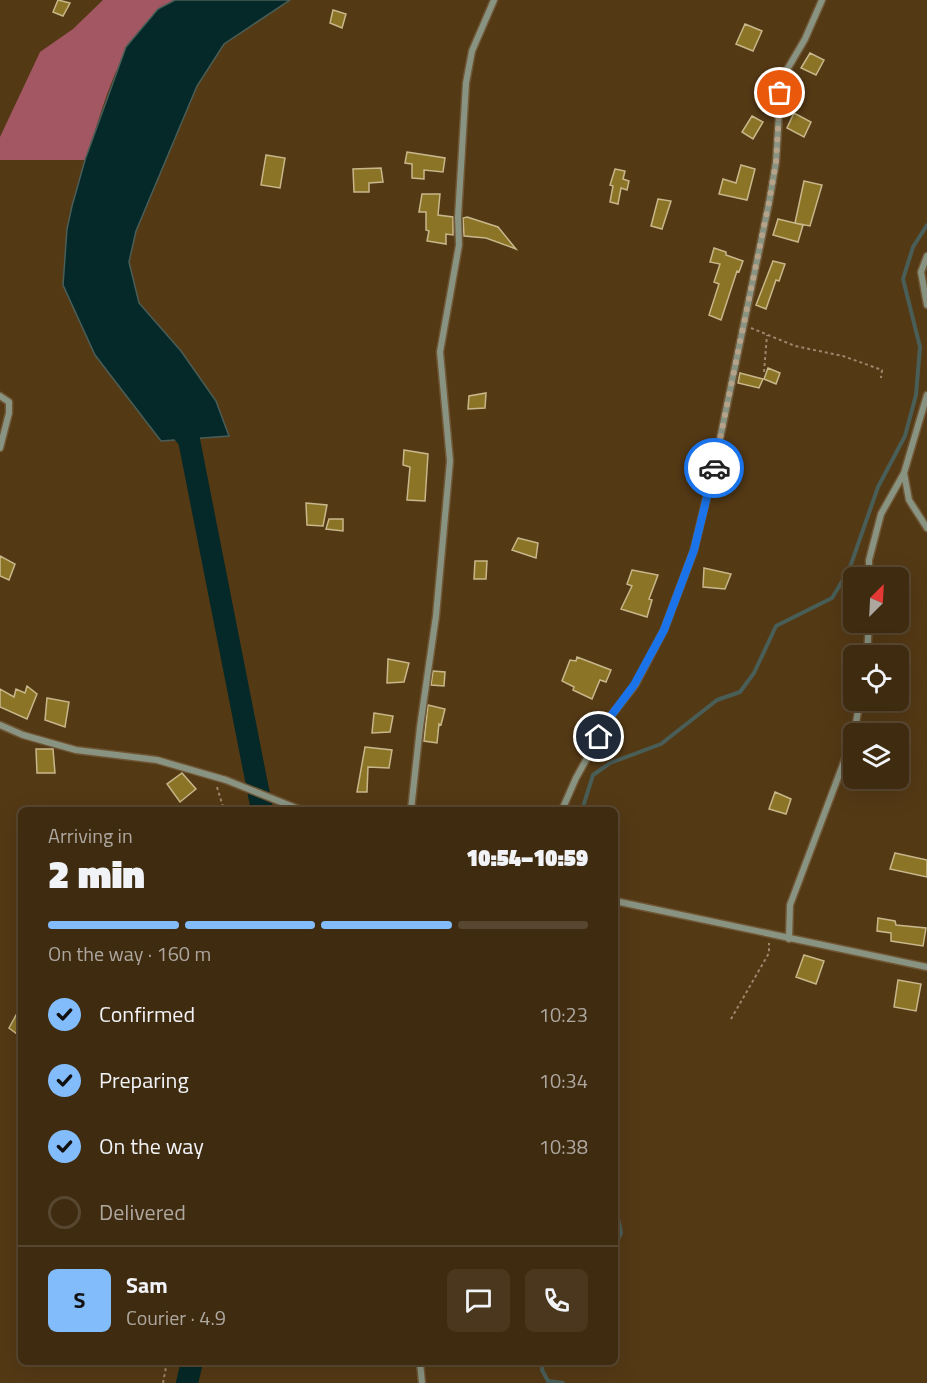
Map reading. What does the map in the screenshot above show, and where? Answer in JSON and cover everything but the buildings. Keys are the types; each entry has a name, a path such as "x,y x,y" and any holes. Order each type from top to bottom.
{"street":[{"path":"411,807 435,615 450,461 440,352 459,245 458,217 467,74 472,51 494,0"},
{"path":"563,807 593,747 610,717 634,685 668,620 694,550 716,458 776,162 781,80 805,39 822,0"},
{"path":"927,256 921,272 927,304"},
{"path":"869,567 881,514 904,473 927,395"},
{"path":"0,396 9,402 9,412 0,448"},
{"path":"904,473 909,500 927,528"},
{"path":"0,725 23,735 76,750 157,760 226,780 293,807"},
{"path":"789,939 790,905 843,763"},
{"path":"618,902 927,967"},
{"path":"420,1365 422,1383"}],"path":[{"path":"742,325 795,346 843,356 882,370 881,378"},
{"path":"764,372 767,334"},
{"path":"213,776 223,807"},
{"path":"732,1019 770,953 769,934"},
{"path":"163,1383 166,1365"}],"shaded area":[{"path":"103,0 175,0 156,13 127,49 116,71 85,160 0,160 0,137 40,52 73,29"}],"water":[{"path":"175,0 290,0 224,44 197,86 136,231 129,262 139,303 181,351 216,401 229,436 161,441 95,355 63,285 67,229 72,206 85,160 126,47 158,9"}],"waterway":[{"path":"583,807 593,775 610,763 661,744 717,700 740,692 754,673 776,626 832,598 849,570 878,487 905,436 916,395 920,347 903,279 913,247 927,225"},
{"path":"170,416 189,440 261,807"},
{"path":"618,1218 621,1233 618,1240"},
{"path":"187,1383 191,1365"},
{"path":"543,1365 542,1370 548,1381 563,1383"}],"way so far":[{"path":"714,468 769,202 776,162 780,93"}],"route":[{"path":"599,737 610,717 634,685 664,630 694,550 714,468"}]}
